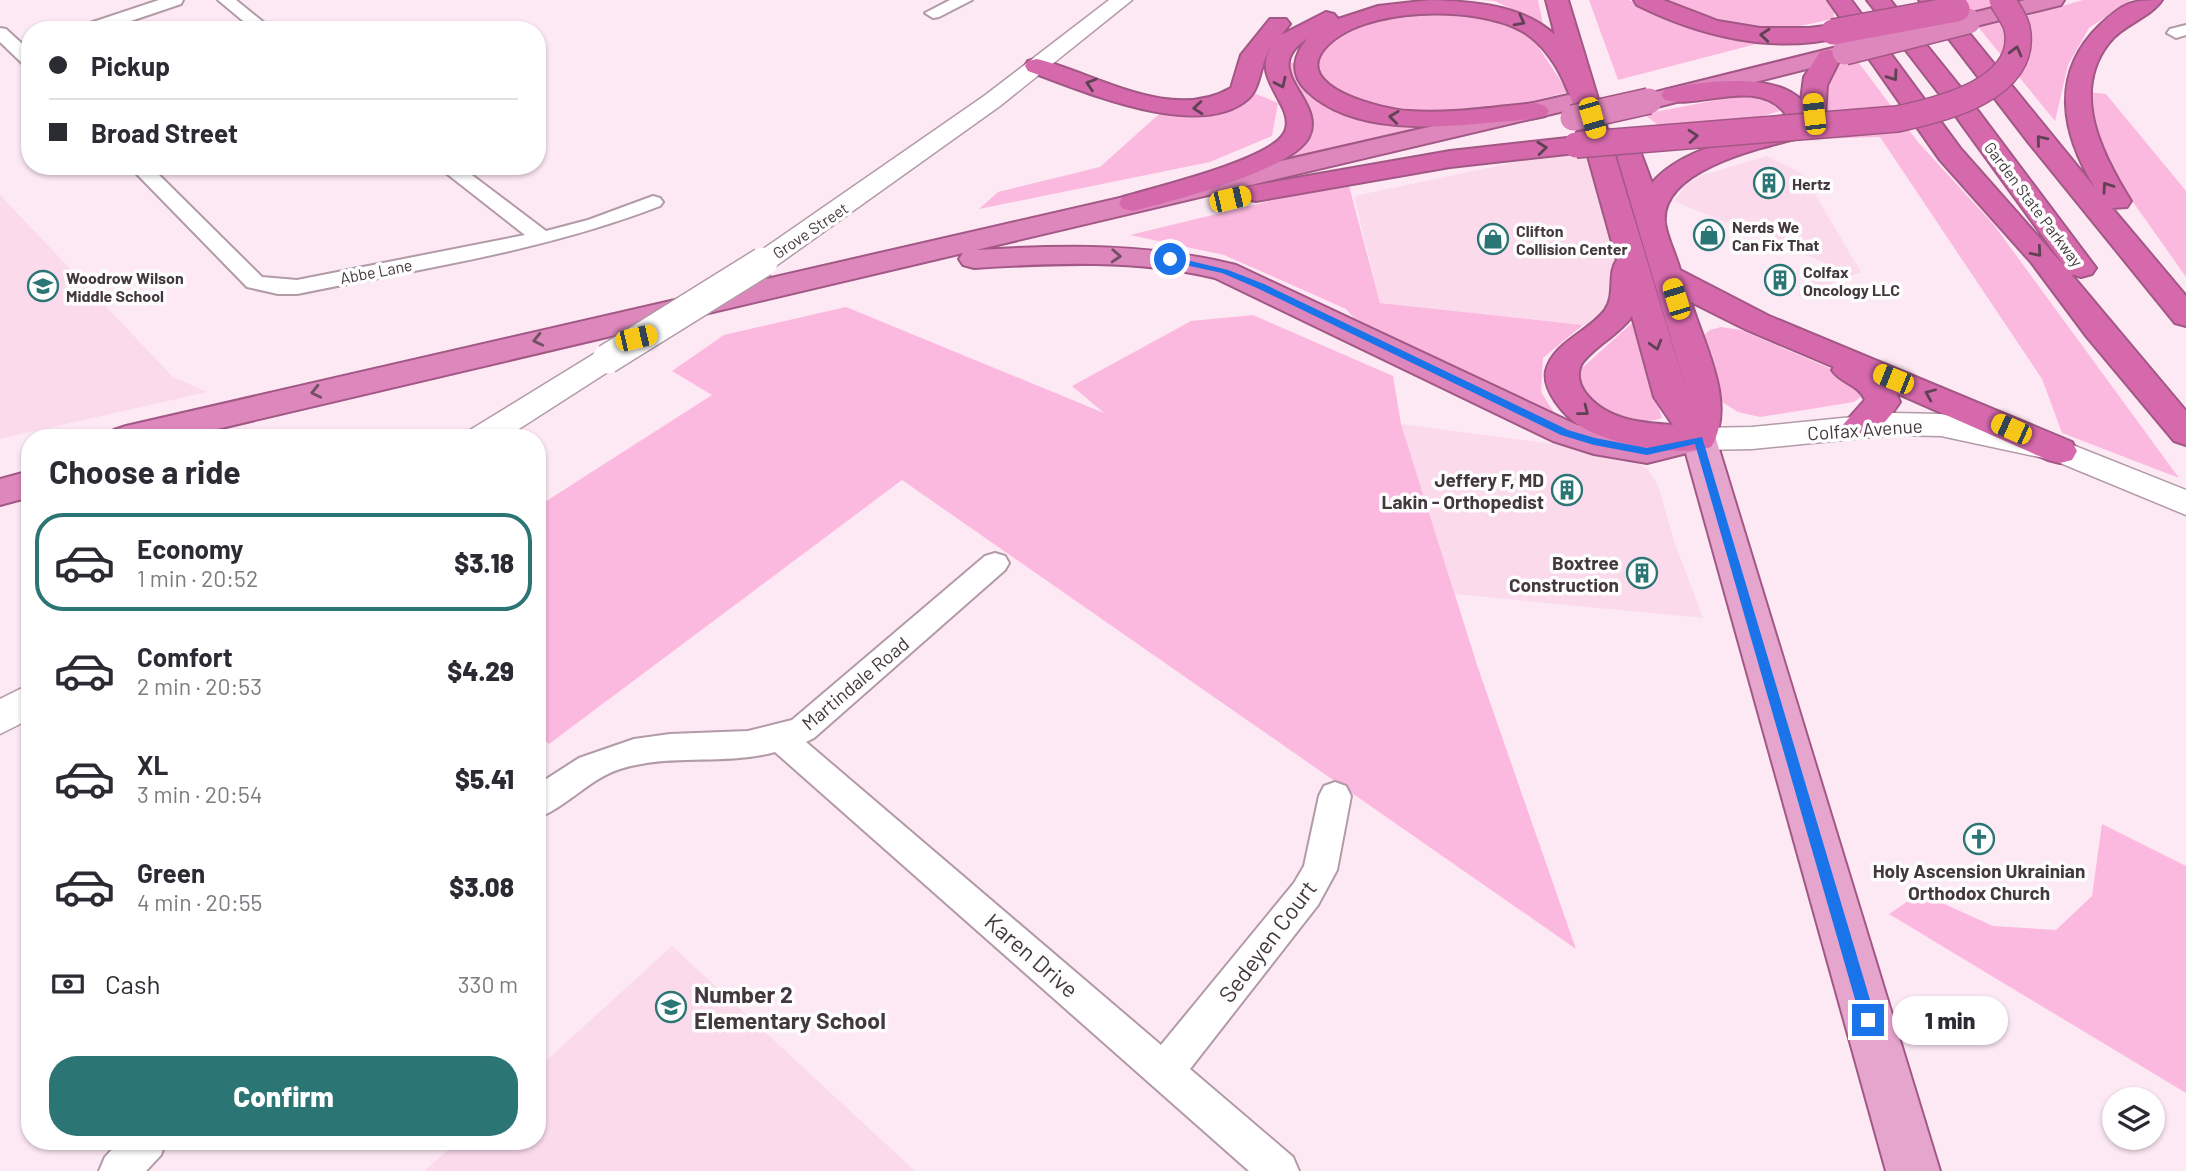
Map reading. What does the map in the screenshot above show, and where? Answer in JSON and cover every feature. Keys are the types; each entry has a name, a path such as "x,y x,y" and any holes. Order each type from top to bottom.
{"highway":[{"path":"1037,66 1156,105 1189,109 1212,106 1231,99 1244,89 1248,68 1259,46 1278,24 1311,0"},
{"path":"1133,203 1229,172 1271,155 1289,144 1298,131 1299,116 1279,80 1276,66 1278,57 1287,42 1335,0"},
{"path":"1287,42 1335,14 1373,0"},
{"path":"1557,0 1582,108 1648,152 1666,158 1709,158"},
{"path":"1579,0 1592,40"},
{"path":"1645,0 1688,20 1742,33 1796,37 1836,45"},
{"path":"1839,0 1950,154 2041,256 2098,330 2186,433"},
{"name":"Garden State Parkway","path":"1878,0 1959,103 2186,411"},
{"path":"1919,0 1969,50"},
{"path":"1930,0 2038,137 2186,316"},
{"path":"1963,15 1993,0"},
{"path":"1699,439 1704,398 1668,275 1637,227 1582,108 1558,51 1536,30 1508,15 1470,5 1420,3 1369,13 1344,22 1313,47 1307,59 1311,79 1326,94 1349,107 1379,115 1424,119 1582,108 1897,119 1941,109 1976,95 1990,87 2010,68 2019,47 2018,32 2012,15 2002,0"},
{"path":"252,429 1256,193 1450,159 1582,108 1655,94 1836,45 1963,15 2053,0"},
{"path":"2148,268 2146,243 2101,177 2086,147 2078,118 2077,97 2082,68 2100,38 2125,15 2151,0"},
{"path":"1699,439 1646,435 1613,427 1585,412 1575,403 1564,385 1562,376 1567,360 1616,320 1623,308 1637,227 1663,187 1674,177 1709,158 1810,127 1814,114 1811,91 1816,74 1836,45"},
{"path":"1655,94 1746,89 1772,93 1792,104 1798,113 1788,134"},
{"path":"164,429 1535,111"},
{"path":"1624,134 1637,227 1671,397 1699,439"},
{"path":"974,259 1037,255 1110,255 1170,259 1225,271 1564,433 1594,442 1647,451 1699,439"},
{"path":"1668,275 1702,298 1741,316 2060,451"},
{"path":"1690,347 1702,327 1733,324 1854,373 1877,387 1883,402 1858,427"}],"main road":[{"path":"1699,439 1913,1171"}],"street":[{"path":"113,21 175,0"},
{"path":"226,0 253,21"},
{"path":"933,13 964,0"},
{"name":"Grove Street","path":"495,429 764,262 871,188 1122,0"},
{"path":"0,33 21,50"},
{"name":"Abbe Lane","path":"148,175 255,282 278,287 297,287 542,238 595,224 653,202"},
{"path":"459,175 542,238"},
{"name":"Colfax Avenue","path":"1699,439 1752,438 1892,424 1941,425 2060,451 2186,503"},
{"name":"Martindale Road","path":"546,797 596,763 623,754 652,748 782,740 803,729 995,563"},
{"path":"0,718 21,705"},
{"name":"Karen Drive","path":"782,740 1279,1171"},
{"name":"Sedeyen Court","path":"1165,1070 1306,894 1320,870 1335,796"},
{"path":"119,1171 139,1150"}],"shaded area":[{"path":"1483,0 1538,0 1543,24 1495,1"},
{"path":"1589,0 1629,0 1677,23 1717,35 1760,43 1618,80"},
{"path":"1668,0 1830,0 1835,8 1833,19 1779,28 1722,20"},
{"path":"1956,0 1998,0 2027,16 2083,0 2131,0 2089,28 2068,65 2055,121"},
{"path":"1427,7 1510,21 1543,46 1539,48 1568,92 1477,111 1407,114 1372,107 1338,92 1323,79 1318,60 1327,47 1351,28 1380,17"},
{"path":"1287,62 1295,63 1296,71 1384,123 1420,127 1270,164 1288,154 1293,87"},
{"path":"1829,63 1859,63 1918,142 1994,225 2179,478 2062,433 2042,379 1880,137 1815,139"},
{"path":"1251,92 1278,103 1272,136 1210,162 979,209 998,192 1100,167 1159,114 1191,116 1233,110"},
{"path":"2088,92 2106,94 2186,191 2186,277 2092,144"},
{"path":"1738,96 1766,99 1780,111 1759,117 1663,129 1644,114"},
{"path":"1587,152 1622,277 1621,291 1593,326 1380,303 1354,196 1550,155"},
{"path":"1767,156 1803,174 1861,272 1797,297 1823,262 1674,201 1685,186 1700,176"},
{"path":"1348,182 1380,303 1583,325 1543,358 1541,392 1558,419 1354,318 1346,309 1224,255 1130,235"},
{"name":"Woodrow Wilson Middle School","path":"0,195 173,377 207,392 44,429 21,429 21,434 0,439"},
{"path":"846,307 1104,413 1072,386 1191,321 1253,315 1393,376 1401,424 1478,668 1576,949 902,480 549,744 546,742 546,501 712,395 672,371 724,335"},
{"path":"1633,322 1662,418 1653,421 1623,417 1587,400 1579,381 1581,369"},
{"path":"1721,327 1741,330 1848,376 1859,386 1861,397 1854,402 1760,417 1738,412 1722,402 1702,337 1710,330"},
{"path":"1401,424 1584,448 1622,455 1636,462 1648,470 1658,485 1674,541 1703,618 1455,594"},
{"path":"2102,824 2186,866 2186,1093 1889,914 1920,893 1993,926 2056,930 2092,896"},
{"name":"Number 2 Elementary School","path":"672,946 915,1171 424,1171 448,1150 546,1150 546,1061"}],"place":[{"name":"Hertz","path":"1769,183"},
{"name":"Nerds We Can Fix That","path":"1709,235"},
{"name":"Clifton Collision Center","path":"1493,239"},
{"name":"Colfax Oncology LLC","path":"1780,280"},
{"name":"Woodrow Wilson Middle School","path":"43,286"},
{"name":"Jeffery F, MD Lakin - Orthopedist","path":"1567,490"},
{"name":"Boxtree Construction","path":"1642,573"},
{"name":"Holy Ascension Ukrainian Orthodox Church","path":"1979,839"},
{"name":"Number 2 Elementary School","path":"671,1007"}],"route":[{"path":"1170,259 1225,271 1261,286 1564,433 1594,442 1647,451 1699,439 1868,1020"}]}
